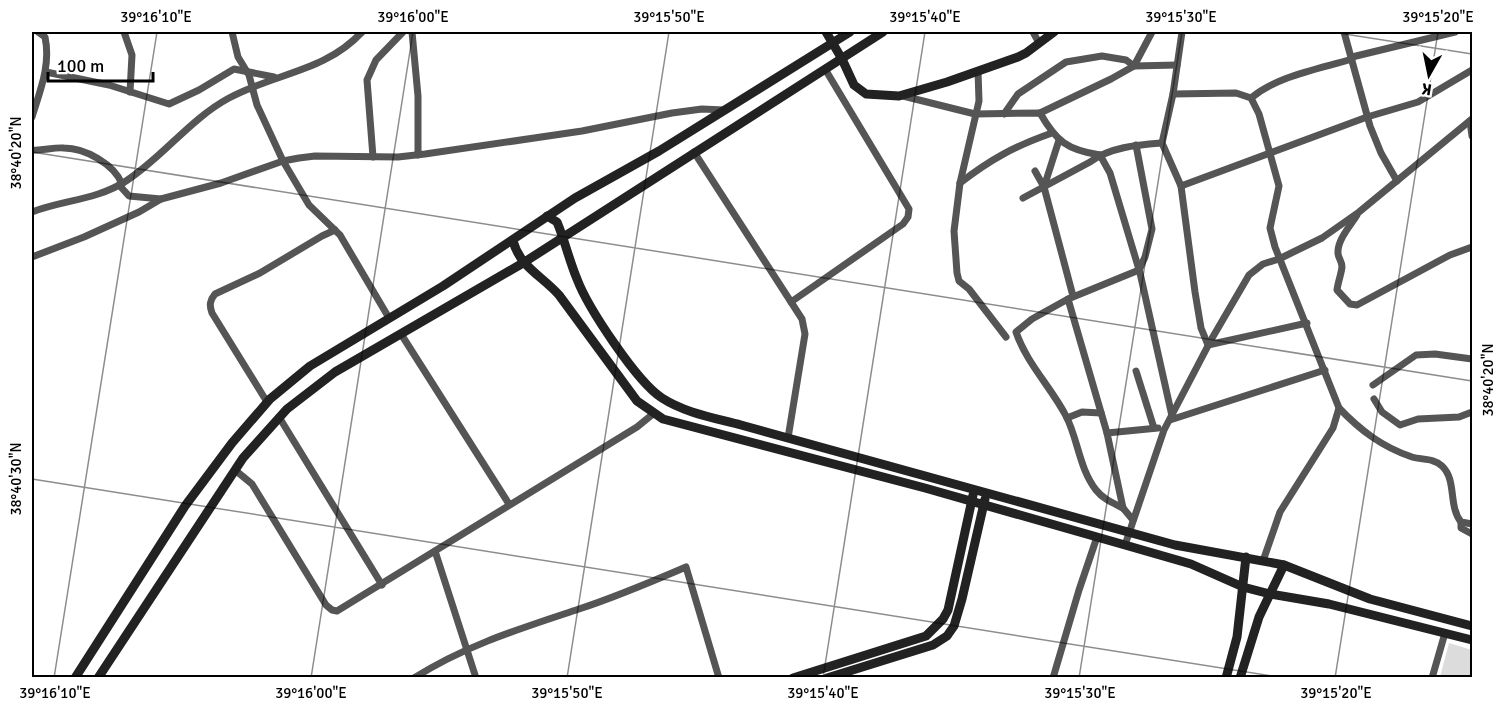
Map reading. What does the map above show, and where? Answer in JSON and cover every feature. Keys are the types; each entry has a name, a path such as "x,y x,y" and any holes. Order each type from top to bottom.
{"street":[{"path":"32,117 46,72 48,47 45,37 38,32"},
{"path":"124,32 132,55 130,92"},
{"path":"232,32 238,57 247,72 257,105 283,162 309,205 335,230 352,253 390,318"},
{"path":"32,212 92,197 121,184 215,107 253,86 298,72 332,57 362,32"},
{"path":"373,157 367,80 376,60 403,32"},
{"path":"412,32 418,96 418,155"},
{"path":"825,32 842,59 854,85 866,94 901,95 975,114 1040,113 1134,66 1177,65"},
{"path":"75,678 185,506 232,443 267,402 310,366 390,318 575,198 658,151 850,32"},
{"path":"98,678 235,470 257,440 306,393 335,372 523,263 884,32"},
{"path":"1033,32 1039,43"},
{"path":"901,95 1026,53 1054,32"},
{"path":"1134,66 1152,32"},
{"path":"1182,32 1173,94 1162,143 1181,186 1195,292 1208,345"},
{"path":"1344,32 1374,140 1397,182"},
{"path":"1251,98 1262,89 1352,58 1438,34 1455,32"},
{"path":"1004,114 1018,94 1066,62 1102,56 1126,60 1134,66"},
{"path":"46,72 86,79 169,104 199,90 230,70 238,69 279,78"},
{"path":"792,302 903,224 909,213 909,209 825,69"},
{"path":"1181,186 1367,117 1418,102 1473,70"},
{"path":"978,71 979,101 960,183 954,231 957,273 959,281 969,289 1006,337"},
{"path":"1173,94 1236,93 1251,98 1259,114 1279,186 1270,228 1279,259 1307,323 1339,408 1359,428 1382,444 1412,457 1439,463 1448,473 1454,514 1461,522 1473,524"},
{"path":"32,256 93,233 161,199 221,183 283,162 315,156 418,155 582,131 702,109 724,110"},
{"path":"1040,113 1059,140 1083,152 1100,154 1136,145 1162,143"},
{"path":"1125,545 1169,421 1208,345 1249,275 1263,264 1279,259 1322,238 1359,212 1471,121"},
{"path":"1471,121 1473,136"},
{"path":"960,183 990,161 1023,143 1052,133"},
{"path":"1044,187 1059,140"},
{"path":"1133,520 1123,508 1103,497 1092,484 1075,446 1067,418 1029,361 1016,332 1032,319 1070,298 1139,270 1152,229 1136,145"},
{"path":"32,150 76,149 111,167 129,196 161,199"},
{"path":"694,152 802,319 805,334 788,438"},
{"path":"1023,198 1090,162 1100,154"},
{"path":"1100,154 1110,173 1139,270 1169,421"},
{"path":"1035,171 1044,187 1070,298 1107,433 1123,508"},
{"path":"1138,202 1146,200"},
{"path":"1359,212 1340,242 1337,256 1342,263 1337,290 1350,304 1357,305 1450,255 1473,247"},
{"path":"547,216 557,222 577,280 590,305 644,383 653,392 676,406 1175,545 1284,566 1370,599 1473,626"},
{"path":"267,402 212,313 210,303 212,297 260,273 335,230"},
{"path":"513,240 515,250 523,263 545,279 559,295 637,401 653,414 673,423 983,504 1191,564 1243,587 1329,604 1473,640"},
{"path":"1208,345 1307,323"},
{"path":"401,334 509,504"},
{"path":"1373,385 1416,355 1434,354 1473,359"},
{"path":"1107,433 1154,428 1169,421 1325,370"},
{"path":"1136,371 1154,428"},
{"path":"1374,399 1382,412 1400,425 1418,419 1459,417 1473,412"},
{"path":"1263,561 1280,512 1333,428 1339,408"},
{"path":"1067,418 1082,412 1101,413"},
{"path":"235,470 252,484 330,609 340,610 643,423 653,414"},
{"path":"279,417 382,585"},
{"path":"793,678 926,636 934,629 948,610 974,490"},
{"path":"827,678 933,645 947,636 954,626 962,599 986,494"},
{"path":"1461,522 1461,528 1473,534"},
{"path":"1053,678 1078,590 1097,537"},
{"path":"435,551 476,678"},
{"path":"1226,678 1237,637 1246,557"},
{"path":"1240,678 1259,617 1284,566"},
{"path":"414,678 466,649 606,600 686,567 719,678"},
{"path":"1432,678 1445,633"}],"shaded area":[{"path":"1449,643 1472,650 1472,677 1440,677"}]}
